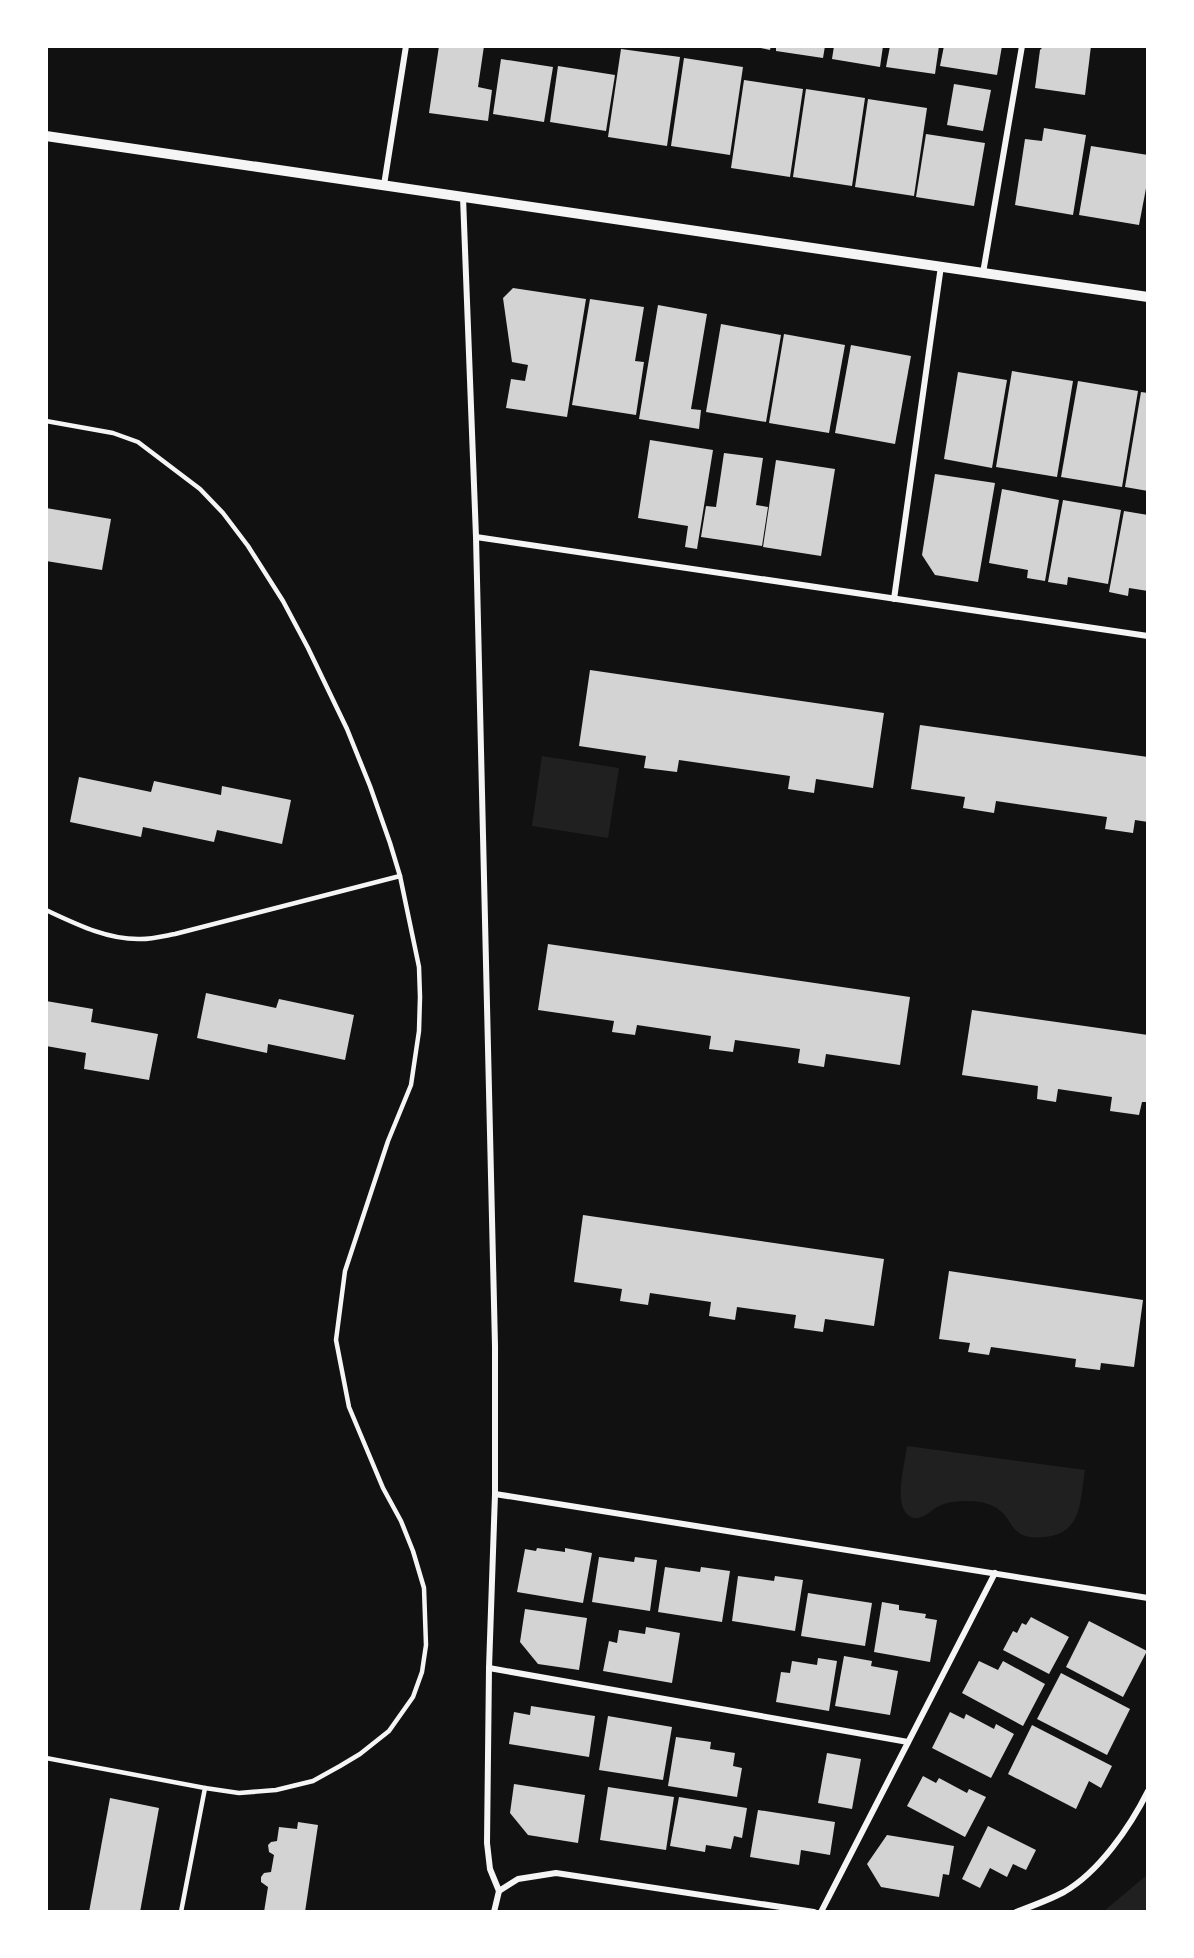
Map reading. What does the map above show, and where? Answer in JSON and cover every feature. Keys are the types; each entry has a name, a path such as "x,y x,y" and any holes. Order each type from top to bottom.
{"street":[{"path":"384,185 406,46"},
{"path":"983,273 1022,46"},
{"path":"46,136 1148,297"},
{"path":"463,196 476,537 495,1346 495,1494 489,1668 487,1850 492,1875 500,1891"},
{"path":"894,599 941,266"},
{"path":"476,537 1148,636"},
{"path":"495,1494 1148,1598"},
{"path":"821,1911 995,1574"},
{"path":"489,1668 908,1742"},
{"path":"1016,1911 1064,1892 1091,1871 1126,1829 1148,1791"},
{"path":"494,1911 500,1891 518,1880 556,1873 814,1911"}],"lane":[{"path":"46,421 113,434 138,442 200,489 223,513 248,546 283,601 308,648 347,729 390,843 400,876 419,968 420,1008 415,1063 411,1085 388,1142 345,1271 336,1340 349,1407 383,1488 414,1551 424,1588 426,1645 422,1672 413,1697 388,1731 360,1754 313,1780 276,1790 239,1793 46,1758"},
{"path":"46,910 113,937 141,939 194,929 400,876"},
{"path":"181,1911 205,1788"}],"shaded area":[{"path":"542,756 619,768 608,838 532,826"},
{"path":"907,1446 1085,1470 1077,1514 1066,1529 1044,1537 1021,1534 999,1509 978,1502 949,1503 939,1506 920,1518 911,1517 903,1508 901,1500 901,1482"},
{"path":"1147,1875 1147,1911 1104,1911"}],"building":[{"path":"439,46 484,46 478,87 492,90 488,121 429,113"},
{"path":"752,46 771,46 770,50"},
{"path":"776,46 825,46 823,58 776,51"},
{"path":"834,46 883,46 880,67 832,59"},
{"path":"890,46 939,46 935,74 886,67"},
{"path":"944,46 1002,46 997,75 940,66"},
{"path":"1044,46 1091,46 1085,95 1035,88 1040,50"},
{"path":"621,49 680,57 667,146 608,137"},
{"path":"684,58 743,67 730,155 671,146"},
{"path":"501,59 553,67 544,122 493,114"},
{"path":"558,66 615,75 606,131 550,122"},
{"path":"744,80 803,89 790,177 731,168"},
{"path":"954,84 991,90 983,131 947,125"},
{"path":"806,89 865,98 852,186 793,177"},
{"path":"868,99 927,108 914,196 855,187"},
{"path":"1044,128 1086,135 1073,215 1015,205 1025,139 1042,141"},
{"path":"926,134 985,143 974,206 916,197"},
{"path":"1091,146 1148,155 1148,178 1139,225 1079,215"},
{"path":"513,288 586,299 567,417 506,408 511,379 525,381 528,365 512,362 503,298"},
{"path":"590,299 644,307 635,361 644,362 636,415 572,405"},
{"path":"658,305 707,314 691,409 701,410 699,429 639,419"},
{"path":"721,324 781,335 766,422 706,412"},
{"path":"784,334 845,345 829,433 769,423"},
{"path":"851,345 911,356 895,444 835,433"},
{"path":"1012,371 1073,381 1057,477 996,467"},
{"path":"958,372 1007,380 992,468 944,459"},
{"path":"1078,381 1138,391 1122,487 1061,477"},
{"path":"1141,392 1148,393 1148,491 1125,487"},
{"path":"650,440 713,450 697,549 685,547 688,526 638,518"},
{"path":"724,453 763,458 756,505 768,507 762,546 701,537 706,506 716,507"},
{"path":"776,460 835,469 821,556 763,547"},
{"path":"935,474 995,483 978,582 935,575 922,555"},
{"path":"1002,489 1059,500 1045,581 1027,578 1028,570 989,563"},
{"path":"1063,500 1121,510 1108,584 1068,577 1067,585 1048,582"},
{"path":"46,508 111,519 102,570 46,561"},
{"path":"1124,511 1148,515 1148,591 1129,588 1128,596 1109,592"},
{"path":"590,670 884,713 873,788 816,779 814,793 788,789 790,776 679,760 677,772 644,768 646,756 579,746"},
{"path":"920,725 1148,757 1148,822 1135,820 1133,833 1105,829 1107,817 996,801 994,813 963,808 965,797 911,789"},
{"path":"79,777 151,792 154,781 221,795 222,786 291,800 282,844 217,830 214,842 143,827 141,837 70,822"},
{"path":"548,944 910,997 900,1065 826,1054 824,1067 798,1063 800,1049 735,1040 733,1052 709,1049 711,1036 637,1025 635,1035 612,1032 614,1021 538,1010"},
{"path":"206,993 276,1008 279,999 354,1015 345,1060 268,1044 267,1053 197,1038"},
{"path":"46,1001 93,1009 91,1022 158,1034 149,1080 84,1069 86,1053 46,1046"},
{"path":"972,1010 1148,1035 1148,1102 1142,1102 1139,1115 1110,1111 1112,1097 1058,1089 1056,1102 1037,1099 1038,1086 962,1075"},
{"path":"583,1215 884,1259 874,1326 825,1319 823,1332 794,1328 796,1315 737,1307 735,1320 709,1316 711,1302 650,1293 648,1305 620,1301 622,1289 574,1282"},
{"path":"949,1271 1143,1300 1134,1367 1101,1363 1100,1370 1075,1367 1076,1359 991,1347 989,1355 968,1352 970,1343 939,1339"},
{"path":"537,1548 565,1552 565,1548 592,1553 583,1603 517,1592 525,1549 536,1551"},
{"path":"599,1557 634,1562 635,1557 657,1560 650,1611 592,1602"},
{"path":"665,1567 700,1572 701,1567 730,1571 722,1622 658,1612"},
{"path":"738,1576 774,1581 775,1576 803,1580 795,1631 732,1621"},
{"path":"808,1593 872,1603 865,1646 801,1636"},
{"path":"882,1602 899,1605 899,1610 926,1614 925,1618 937,1620 930,1662 874,1652"},
{"path":"525,1609 587,1618 579,1670 538,1664 520,1642"},
{"path":"1031,1617 1069,1637 1049,1674 1003,1650 1013,1631 1017,1633 1022,1623 1026,1625"},
{"path":"1089,1621 1147,1651 1123,1697 1066,1667"},
{"path":"646,1627 680,1633 672,1683 603,1671 609,1641 617,1643 619,1630 645,1634"},
{"path":"844,1656 872,1661 871,1666 898,1671 890,1715 835,1706"},
{"path":"818,1658 837,1661 829,1711 776,1702 781,1672 790,1673 792,1661 817,1665"},
{"path":"979,1661 998,1670 1003,1661 1045,1684 1023,1726 962,1693"},
{"path":"1061,1673 1130,1709 1107,1755 1037,1719"},
{"path":"531,1706 595,1716 589,1757 509,1744 514,1712 530,1715"},
{"path":"950,1712 964,1719 966,1714 994,1729 996,1724 1014,1734 991,1778 932,1748"},
{"path":"608,1716 672,1727 663,1780 599,1770"},
{"path":"1032,1725 1112,1766 1101,1788 1089,1781 1076,1809 1008,1774"},
{"path":"676,1737 711,1742 710,1749 735,1753 733,1766 742,1768 737,1797 668,1786"},
{"path":"827,1753 861,1759 852,1809 818,1803"},
{"path":"923,1776 936,1783 939,1778 967,1793 969,1789 986,1797 965,1837 907,1806"},
{"path":"514,1784 585,1795 578,1843 528,1835 510,1813"},
{"path":"608,1787 674,1797 666,1850 600,1840"},
{"path":"679,1797 747,1808 742,1838 734,1836 731,1849 706,1845 705,1852 670,1846"},
{"path":"110,1798 159,1808 140,1912 89,1912"},
{"path":"758,1810 835,1822 830,1855 801,1850 799,1865 750,1857"},
{"path":"298,1822 318,1825 305,1912 264,1912 268,1887 261,1882 261,1877 264,1873 271,1872 274,1855 269,1852 268,1845 277,1841 279,1827 297,1829"},
{"path":"988,1826 1036,1850 1026,1870 1013,1864 1007,1877 990,1868 980,1888 962,1879"},
{"path":"887,1835 954,1846 949,1875 943,1874 939,1897 881,1887 867,1864"}]}
